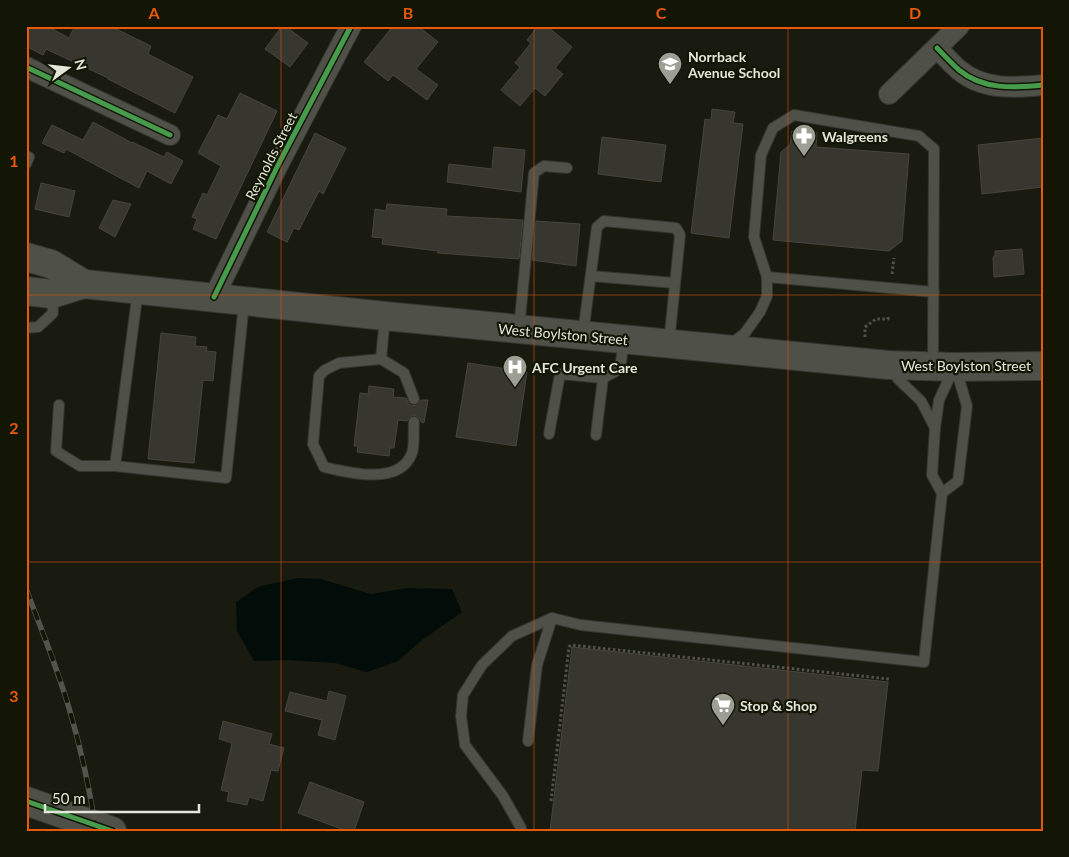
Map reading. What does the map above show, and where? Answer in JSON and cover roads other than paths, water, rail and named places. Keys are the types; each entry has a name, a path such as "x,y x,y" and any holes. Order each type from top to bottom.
{"main road":[{"name":"West Boylston Street","path":"26,258 51,264 84,284"},
{"name":"West Boylston Street","path":"39,292 84,284 519,330 888,365 1043,366"},
{"path":"26,801 112,831"}],"street":[{"name":"Reynolds Street","path":"214,297 278,165 351,26"},
{"path":"888,94 959,26"},
{"path":"937,48 960,71 979,82 997,87 1043,85"},
{"path":"26,67 170,135"}],"lane":[{"path":"521,831 504,796 465,745 461,716 463,695 482,665 512,636 552,618 581,625 924,662 942,493 932,475 934,428 944,366 934,292 934,149 919,136 794,115 773,128 761,155 754,237 767,277 767,296 760,312 745,333 726,349"},
{"path":"26,156 29,157 26,164"},
{"path":"519,330 534,173 544,166 567,168"},
{"path":"583,335 598,228 604,221 676,228 680,235 669,344"},
{"path":"591,276 675,283"},
{"path":"767,277 934,292"},
{"path":"115,466 138,290"},
{"path":"26,328 38,327 53,313 39,292"},
{"path":"59,405 56,451 80,466 115,466 226,478 244,302"},
{"path":"381,359 385,316"},
{"path":"549,434 560,374 604,378 620,369 624,339"},
{"path":"414,399 404,373 381,359 340,363 325,370 319,376 314,444 324,467 354,474 383,474 400,468 412,453 414,422"},
{"path":"888,365 898,380 921,401 934,428"},
{"path":"942,493 958,481 967,406 944,366"},
{"path":"596,435 604,378"},
{"path":"528,741 537,665 552,618"}],"railway":[{"path":"26,589 56,667 71,715 79,744 96,831"}],"place":[{"name":"Norrback Avenue School","path":"670,85"},
{"name":"Walgreens","path":"804,157"},
{"name":"AFC Urgent Care","path":"515,388"},
{"name":"Stop & Shop","path":"723,726"}]}
